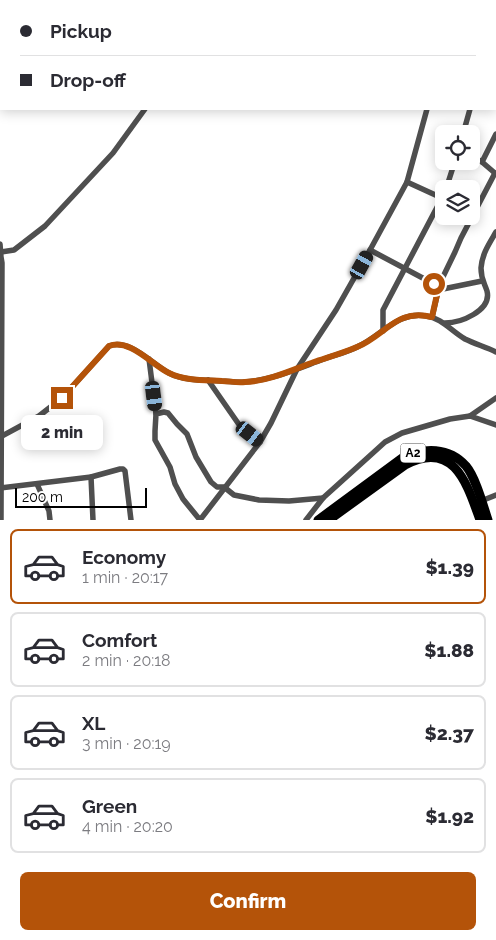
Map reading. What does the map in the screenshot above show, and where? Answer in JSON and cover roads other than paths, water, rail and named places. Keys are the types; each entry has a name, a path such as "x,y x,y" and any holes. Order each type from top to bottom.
{"highway":[{"name":"A2","path":"318,520 402,458 412,453 424,454 440,459 453,466 481,501 488,520"},
{"name":"A2","path":"328,520 405,465 424,454"},
{"name":"A2","path":"472,488 480,520"}],"street":[{"path":"1,252 14,250 45,226 113,152 144,110"},
{"path":"149,359 156,414 155,440 170,467 175,484 183,499 200,520 260,442 297,369 336,310 370,250 407,182 428,110"},
{"path":"466,125 470,110"},
{"path":"432,317 440,283 461,238 495,174 482,162 496,134"},
{"path":"407,182 435,193"},
{"path":"383,331 383,310 435,211"},
{"path":"445,324 460,321 479,311 484,306 487,292 482,281 481,270 487,247 496,232"},
{"path":"0,244 2,263 1,520"},
{"path":"370,250 434,284 438,290"},
{"path":"438,290 482,281"},
{"path":"1,437 39,416 62,398 109,346 115,344 126,346 169,373 184,378 244,382 271,378 297,369 359,346 403,317 425,315 445,324 466,340 496,352"},
{"path":"208,380 240,426 260,442"},
{"path":"306,520 323,498 385,442 402,433 450,419 470,416 496,398"},
{"path":"156,414 168,413 185,431 196,458 211,482 217,487 224,487 234,495 260,500 290,501 323,498"},
{"path":"470,416 496,425"},
{"path":"1,488 92,477 123,469 125,471 131,520"},
{"path":"92,477 93,520"},
{"path":"37,484 50,520"},
{"path":"481,501 496,495"}]}
